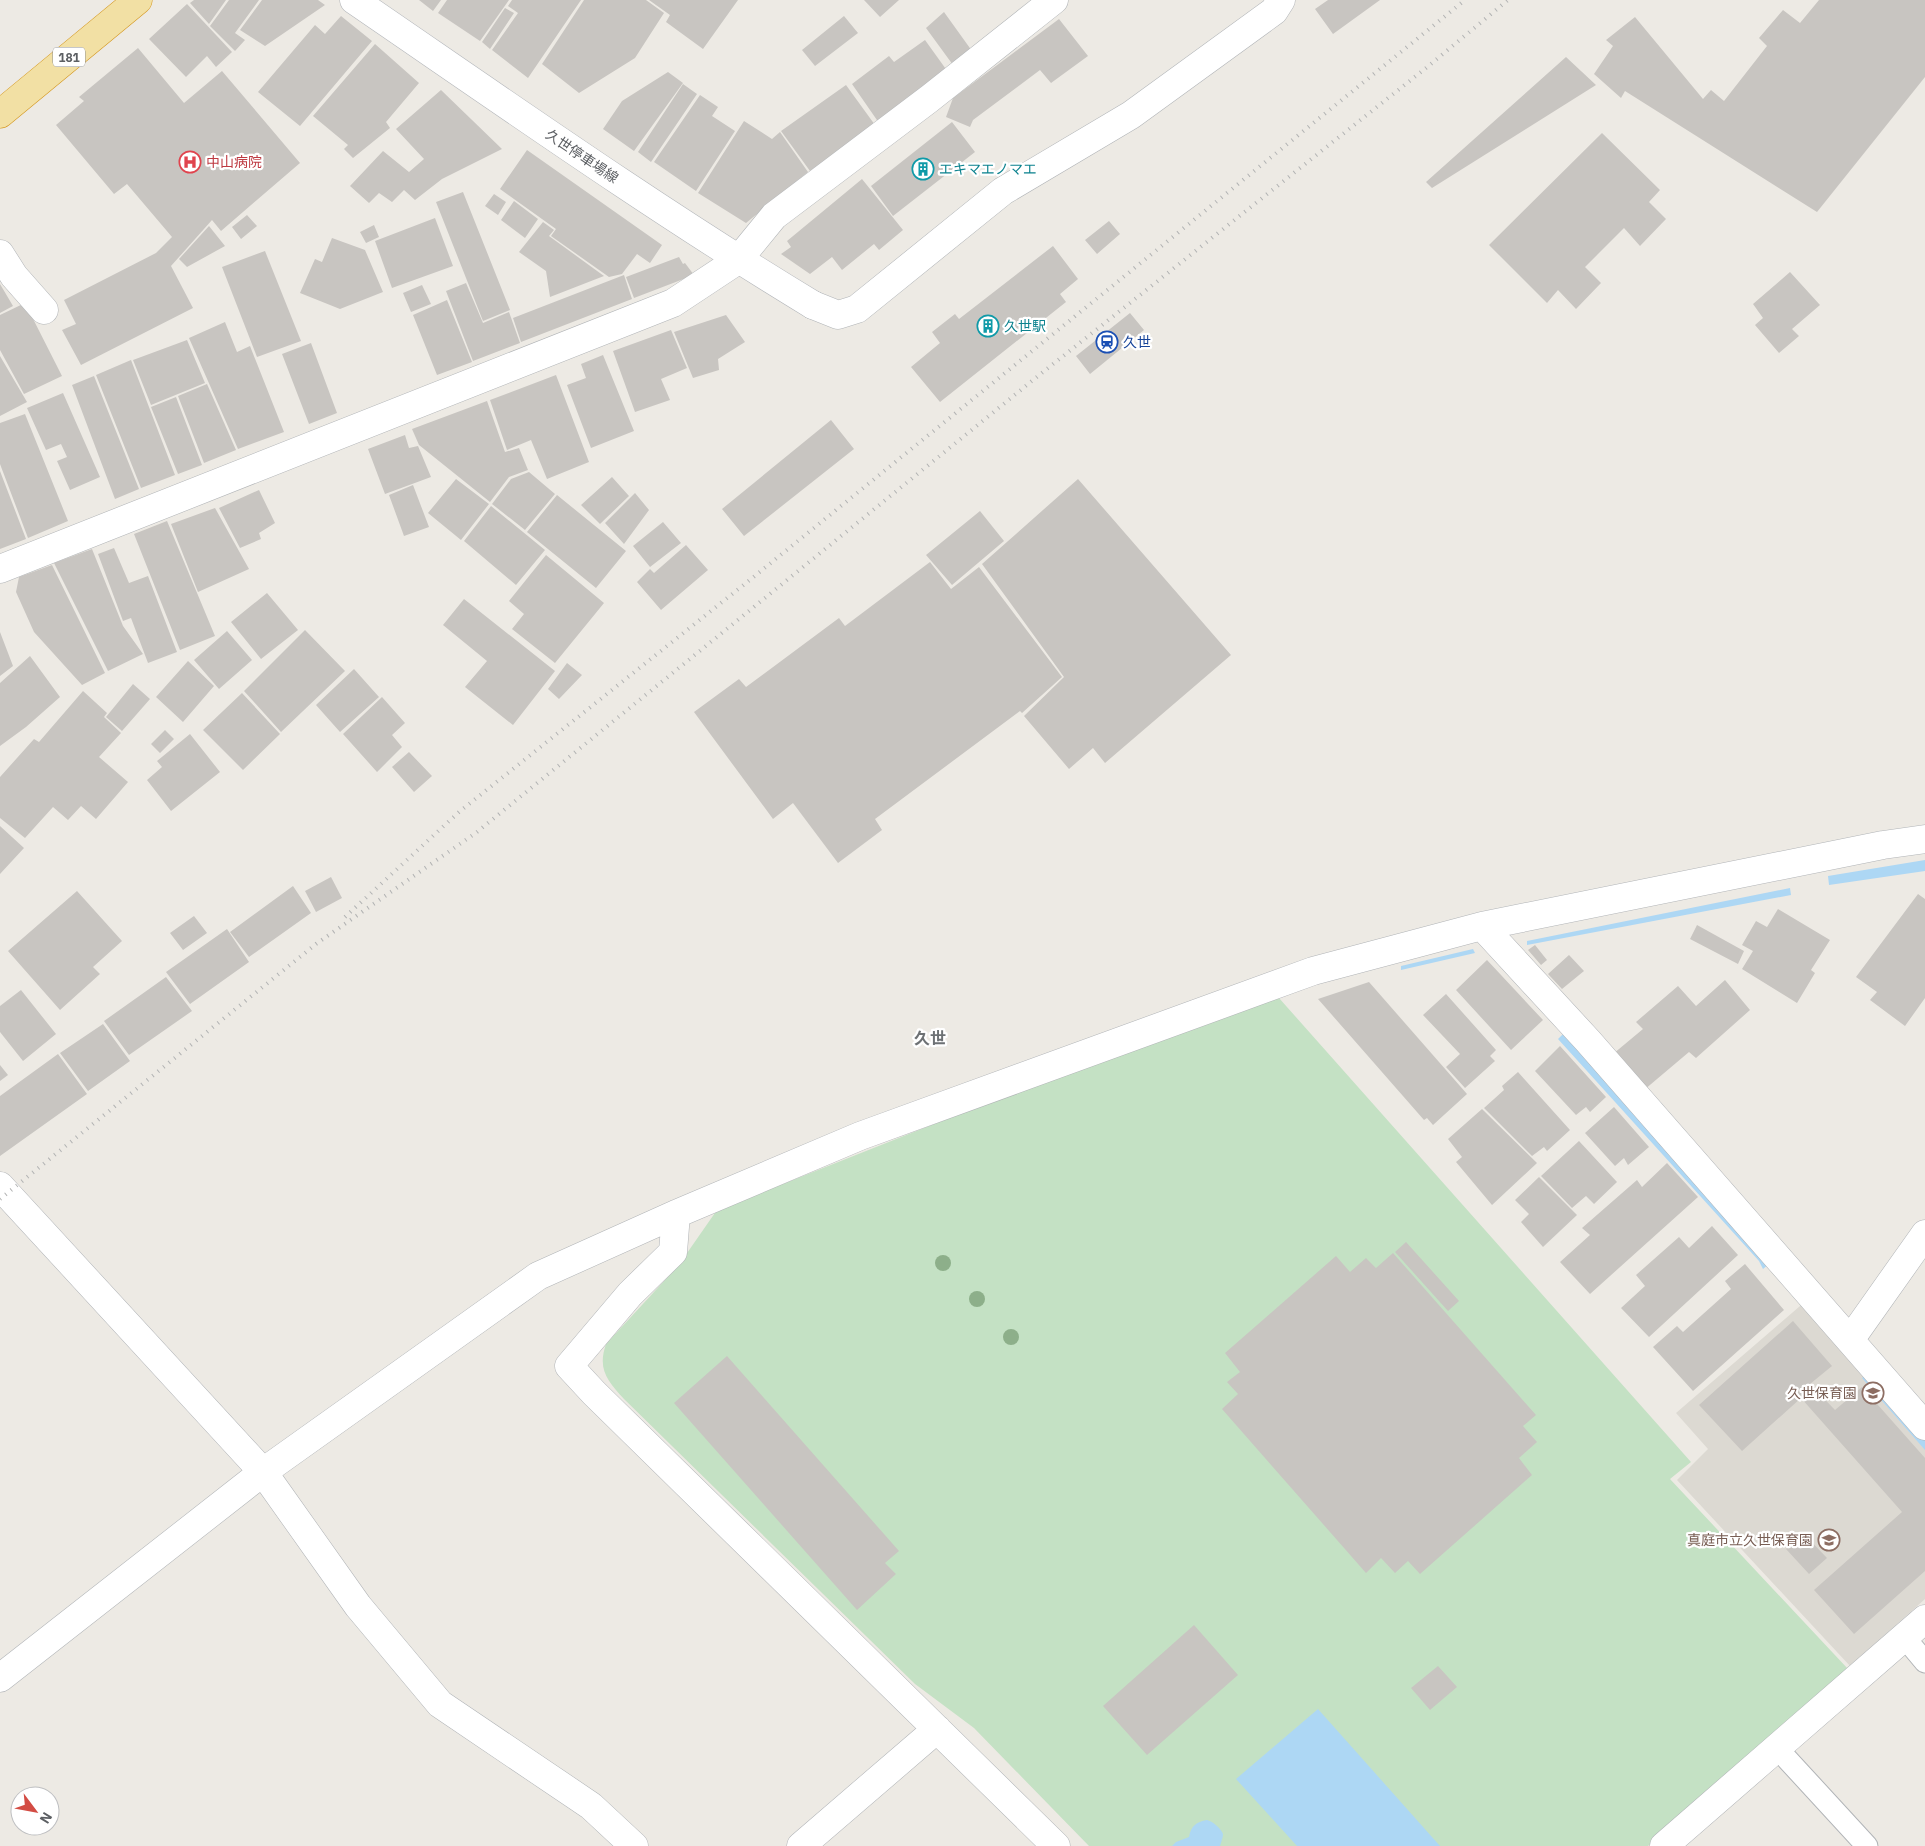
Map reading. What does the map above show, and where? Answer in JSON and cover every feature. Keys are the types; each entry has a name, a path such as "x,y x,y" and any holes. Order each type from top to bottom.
{"highway":[{"name":"181","path":"0,114 138,0"}],"street":[{"name":"久世停車場線","path":"354,0 546,132 738,260 813,305 838,315 857,309 1003,191 1132,114 1274,11 1281,0"},
{"path":"0,570 673,303 738,260 774,216 929,100 1054,0"},
{"path":"0,254 14,276 44,310"},
{"path":"0,1678 263,1472 538,1276 676,1214 860,1136 1313,971 1482,926 1884,845 1925,840"},
{"path":"1482,926 1588,1041 1925,1426"},
{"path":"0,1186 263,1472 358,1606 440,1704 591,1806 634,1846"},
{"path":"676,1214 673,1252 630,1294 569,1366 594,1393 1056,1846"},
{"path":"1850,1340 1925,1234"},
{"path":"1664,1846 1925,1619"},
{"path":"801,1846 937,1729"}],"lane":[{"path":"1905,1638 1925,1662"},
{"path":"1776,1747 1867,1846"}],"shaded area":[{"name":"真庭市立久世保育園","path":"1807,1300 1925,1437 1925,1599 1850,1666 1677,1480 1708,1449 1676,1413"}],"green space":[{"path":"1279,998 1691,1462 1670,1479 1848,1669 1648,1846 1089,1846 974,1728 915,1684 624,1399 609,1381 603,1361 606,1344 678,1266 717,1210 1194,1021 1243,1010"}],"water":[{"path":"1925,860 1925,871 1829,885 1828,876"},
{"path":"1790,888 1791,895 1527,945 1527,941"},
{"path":"1473,949 1475,953 1401,970 1401,966"},
{"path":"1564,1033 1770,1263 1763,1269 1759,1261 1558,1039"},
{"path":"1868,1373 1925,1439 1925,1450 1862,1378"},
{"path":"1318,1709 1440,1846 1297,1846 1236,1779"},
{"path":"1207,1820 1216,1825 1223,1834 1220,1846 1172,1846 1176,1842 1189,1837 1191,1830 1197,1823"}],"building":[{"path":"194,0 226,0 209,24 190,3"},
{"path":"229,0 259,0 235,33 245,40 235,51 210,26"},
{"path":"262,0 318,0 325,5 265,46 240,30"},
{"path":"419,0 441,0 433,11"},
{"path":"447,0 509,0 480,41 438,13"},
{"path":"512,0 581,0 528,78 492,50 518,13 508,6"},
{"path":"584,0 646,0 664,13 635,58 579,93 542,64"},
{"path":"649,0 738,0 703,49 666,22 670,15"},
{"path":"864,0 899,0 880,17"},
{"path":"1328,0 1380,0 1333,34 1315,9"},
{"path":"1819,0 1925,0 1925,77 1817,212 1625,91 1621,98 1594,74 1613,46 1606,40 1635,17 1703,99 1711,90 1724,101 1767,46 1759,38 1783,10 1800,23"},
{"path":"187,4 232,52 216,67 207,56 186,77 149,39"},
{"path":"505,8 514,13 490,49 482,42"},
{"path":"944,12 972,51 953,65 926,28"},
{"path":"341,16 372,41 300,126 258,92 315,25 325,34"},
{"path":"844,16 858,33 815,66 802,50"},
{"path":"1059,19 1088,56 1051,83 1040,70 973,120 970,127 946,117 953,98"},
{"path":"925,40 948,72 879,123 852,84 889,56 894,62"},
{"path":"375,44 419,83 386,122 390,128 353,158 344,149 348,145 313,116"},
{"path":"138,48 184,103 222,71 300,163 221,231 212,220 171,266 193,308 81,365 62,330 76,324 64,300 156,253 172,237 127,184 114,194 56,125 84,101 79,97"},
{"path":"1566,57 1596,85 1432,188 1426,182"},
{"path":"668,72 683,83 634,151 603,129 622,101"},
{"path":"683,84 697,94 651,162 638,152"},
{"path":"846,85 875,125 810,171 781,131"},
{"path":"441,90 502,149 442,179 415,200 404,190 392,202 379,193 369,203 350,186 383,151 409,172 424,159 396,129"},
{"path":"700,95 718,107 712,116 735,131 696,191 654,162"},
{"path":"744,121 772,139 780,132 808,172 746,223 698,193"},
{"name":"エキマエノマエ","path":"952,122 975,152 893,216 871,186"},
{"path":"1602,133 1660,190 1649,202 1666,219 1640,246 1624,228 1585,267 1601,283 1576,309 1558,290 1547,303 1489,245"},
{"path":"527,150 662,245 650,263 637,254 622,274 609,277 551,236 556,229 500,189"},
{"path":"862,179 903,230 879,250 874,244 842,270 832,257 810,274 781,254 791,247 787,241"},
{"path":"463,192 510,310 483,321 436,202"},
{"path":"494,194 506,202 498,215 485,206"},
{"path":"514,201 538,219 525,238 501,220"},
{"path":"247,215 257,226 241,239 232,227"},
{"path":"435,218 453,266 392,288 375,241"},
{"path":"1109,221 1120,234 1097,254 1085,240"},
{"path":"543,222 554,230 549,236 604,276 550,297 546,271 519,252"},
{"path":"374,225 379,237 366,243 360,232"},
{"path":"209,226 225,246 187,267 179,259"},
{"path":"332,238 365,250 383,292 340,309 300,293 315,259 322,262"},
{"name":"久世駅","path":"1053,246 1078,279 1060,294 1066,302 940,402 911,367 940,343 932,332 955,314 959,319"},
{"path":"265,251 301,341 257,357 222,267"},
{"path":"679,257 694,275 634,298 626,277"},
{"path":"1790,272 1820,305 1792,329 1799,336 1779,353 1755,325 1763,318 1753,304"},
{"path":"624,275 632,299 521,342 513,318"},
{"path":"466,283 483,323 509,312 520,343 473,361 446,291"},
{"path":"0,284 13,306 0,313"},
{"path":"422,285 431,304 411,312 403,293"},
{"path":"447,300 472,362 437,375 413,315"},
{"path":"25,303 62,376 24,394 0,350 0,315"},
{"path":"1130,313 1144,330 1090,374 1076,356"},
{"path":"726,315 745,342 718,359 719,370 693,378 674,332"},
{"path":"225,322 237,352 250,346 284,432 238,449 189,338"},
{"path":"671,330 687,368 661,379 670,400 635,412 613,351"},
{"path":"187,340 205,383 151,405 133,360"},
{"path":"311,343 337,413 309,424 282,354"},
{"path":"603,355 634,431 591,448 567,385 586,378 581,364"},
{"path":"0,356 27,402 0,416"},
{"path":"131,360 175,475 141,488 96,375"},
{"path":"556,375 589,462 547,479 531,440 507,450 490,400"},
{"path":"94,376 139,489 115,499 72,385"},
{"path":"207,384 236,450 204,463 178,396"},
{"path":"63,393 100,477 70,490 57,461 67,457 61,444 46,450 27,408"},
{"path":"176,397 202,465 178,474 151,407"},
{"path":"487,401 505,452 519,448 528,470 509,477 490,502 419,445 412,429"},
{"path":"25,414 68,521 28,538 0,464 0,423"},
{"path":"831,420 854,449 744,536 722,509"},
{"path":"405,435 409,448 418,446 431,477 385,494 368,449"},
{"path":"0,471 26,539 0,549"},
{"path":"529,472 555,494 525,530 492,504 511,479"},
{"path":"612,477 629,496 600,524 581,505"},
{"path":"456,479 489,504 461,540 428,513"},
{"path":"1078,479 1231,655 1105,763 1093,748 1069,769 1024,716 1064,677 982,564"},
{"path":"413,485 429,527 404,536 389,495"},
{"path":"259,490 275,523 259,533 261,539 240,548 219,508"},
{"path":"635,493 649,510 624,544 605,523"},
{"path":"557,495 626,551 596,588 527,532"},
{"path":"491,506 545,550 516,585 464,541"},
{"path":"215,508 249,569 198,592 171,524"},
{"path":"980,511 1004,541 952,585 926,555"},
{"path":"167,521 215,636 180,650 134,534"},
{"path":"663,522 681,543 650,567 633,546"},
{"path":"686,545 708,570 661,610 637,582 650,569 654,573"},
{"path":"114,548 129,583 148,576 177,652 148,663 131,618 123,621 98,554"},
{"path":"92,549 123,626 143,654 108,671 54,563"},
{"path":"546,555 604,603 555,663 512,629 524,614 509,601"},
{"path":"930,562 951,589 979,567 1062,677 1022,713 1020,711 875,819 882,830 838,863 793,803 773,819 694,712 739,679 746,687 839,618 845,626"},
{"path":"52,565 105,673 82,685 34,632 16,592 19,577"},
{"path":"267,593 298,630 261,659 231,622"},
{"path":"464,599 555,671 513,725 465,687 487,661 443,625"},
{"path":"305,630 345,671 281,732 244,691"},
{"path":"227,631 252,660 219,689 194,660"},
{"path":"0,632 13,666 0,676"},
{"path":"30,656 60,697 26,727 0,746 0,683"},
{"path":"188,661 214,686 183,722 156,697"},
{"path":"567,663 582,675 559,699 548,689"},
{"path":"354,669 379,697 340,732 316,705"},
{"path":"133,684 150,699 122,731 106,717"},
{"path":"83,691 107,713 104,717 121,733 99,757 128,782 96,819 81,806 68,820 53,807 25,838 0,818 0,777 34,739 39,742"},
{"path":"242,693 280,734 243,770 203,730"},
{"path":"382,697 405,723 392,735 402,747 377,772 343,734"},
{"path":"165,730 174,739 160,753 151,744"},
{"path":"190,734 220,772 171,811 147,780 162,767 157,761"},
{"path":"409,752 432,776 414,792 392,767"},
{"path":"0,826 24,848 0,874"},
{"path":"331,877 342,898 316,912 305,891"},
{"path":"293,886 311,913 249,957 230,932"},
{"path":"77,891 122,941 93,967 100,974 60,1010 8,951"},
{"path":"1918,894 1925,899 1925,998 1905,1026 1870,1000 1877,992 1856,977"},
{"path":"1778,909 1830,940 1811,970 1815,973 1797,1003 1742,969 1753,951 1742,945 1756,921 1767,927"},
{"path":"194,916 207,933 183,950 170,933"},
{"path":"1697,925 1744,951 1738,964 1690,939"},
{"path":"227,929 249,962 190,1004 166,972"},
{"path":"1535,945 1547,960 1541,965 1528,950"},
{"path":"1569,955 1584,971 1562,989 1548,974"},
{"path":"1487,960 1543,1020 1511,1050 1456,990"},
{"path":"166,977 192,1011 129,1055 104,1021"},
{"path":"1725,980 1750,1010 1696,1058 1689,1052 1644,1090 1613,1054 1643,1029 1636,1022 1678,986 1696,1006"},
{"path":"1369,982 1467,1094 1433,1125 1427,1118 1424,1120 1318,999"},
{"path":"21,990 56,1034 23,1061 0,1032 0,1006"},
{"path":"1446,994 1496,1050 1490,1056 1495,1061 1465,1088 1446,1067 1460,1054 1423,1015"},
{"path":"103,1024 130,1061 88,1091 60,1053"},
{"path":"1560,1046 1606,1097 1590,1112 1586,1107 1576,1115 1535,1071"},
{"path":"58,1054 87,1094 0,1156 0,1096"},
{"path":"0,1065 8,1075 0,1081"},
{"path":"1518,1072 1570,1130 1547,1151 1544,1147 1532,1156 1484,1108 1504,1090 1502,1086"},
{"path":"1614,1107 1649,1147 1628,1165 1624,1158 1615,1166 1585,1133"},
{"path":"1482,1109 1537,1163 1492,1205 1456,1162 1462,1157 1448,1139"},
{"path":"1579,1141 1617,1182 1594,1204 1586,1196 1572,1208 1541,1176"},
{"path":"1667,1163 1698,1197 1590,1294 1560,1262 1590,1235 1582,1228 1637,1180 1642,1187"},
{"path":"1539,1177 1577,1215 1543,1247 1521,1222 1529,1214 1515,1200"},
{"path":"1712,1226 1738,1255 1649,1337 1621,1308 1645,1286 1636,1275 1679,1237 1689,1248"},
{"path":"1406,1242 1459,1301 1448,1311 1395,1252"},
{"path":"1393,1253 1536,1415 1523,1426 1537,1442 1519,1458 1532,1475 1420,1574 1408,1561 1395,1573 1381,1558 1366,1573 1222,1409 1238,1394 1227,1382 1240,1372 1225,1353 1336,1256 1350,1272 1366,1258 1376,1268"},
{"path":"1745,1264 1784,1310 1693,1391 1653,1347 1677,1326 1683,1332 1731,1289 1725,1281"},
{"path":"1793,1321 1832,1366 1810,1384 1835,1410 1862,1387 1925,1458 1925,1571 1854,1634 1814,1590 1902,1512 1801,1398 1742,1451 1699,1405"},
{"path":"727,1356 899,1551 885,1563 896,1574 857,1610 674,1403"},
{"path":"1804,1534 1827,1558 1809,1574 1786,1549"},
{"path":"1194,1625 1238,1675 1147,1755 1103,1706"},
{"path":"1438,1666 1457,1687 1430,1710 1411,1688"}],"railway":[{"path":"345,917 459,812 751,579 1465,0"},
{"path":"0,1199 316,944 477,832 1038,376 1426,68 1508,0"}],"place":[{"name":"中山病院","path":"190,162"},
{"name":"エキマエノマエ","path":"923,169"},
{"name":"久世駅","path":"988,326"},
{"name":"久世","path":"1107,342"},
{"name":"久世保育園","path":"1873,1393"},
{"name":"真庭市立久世保育園","path":"1829,1540"}],"district":[{"name":"久世","path":"930,1038"}]}
